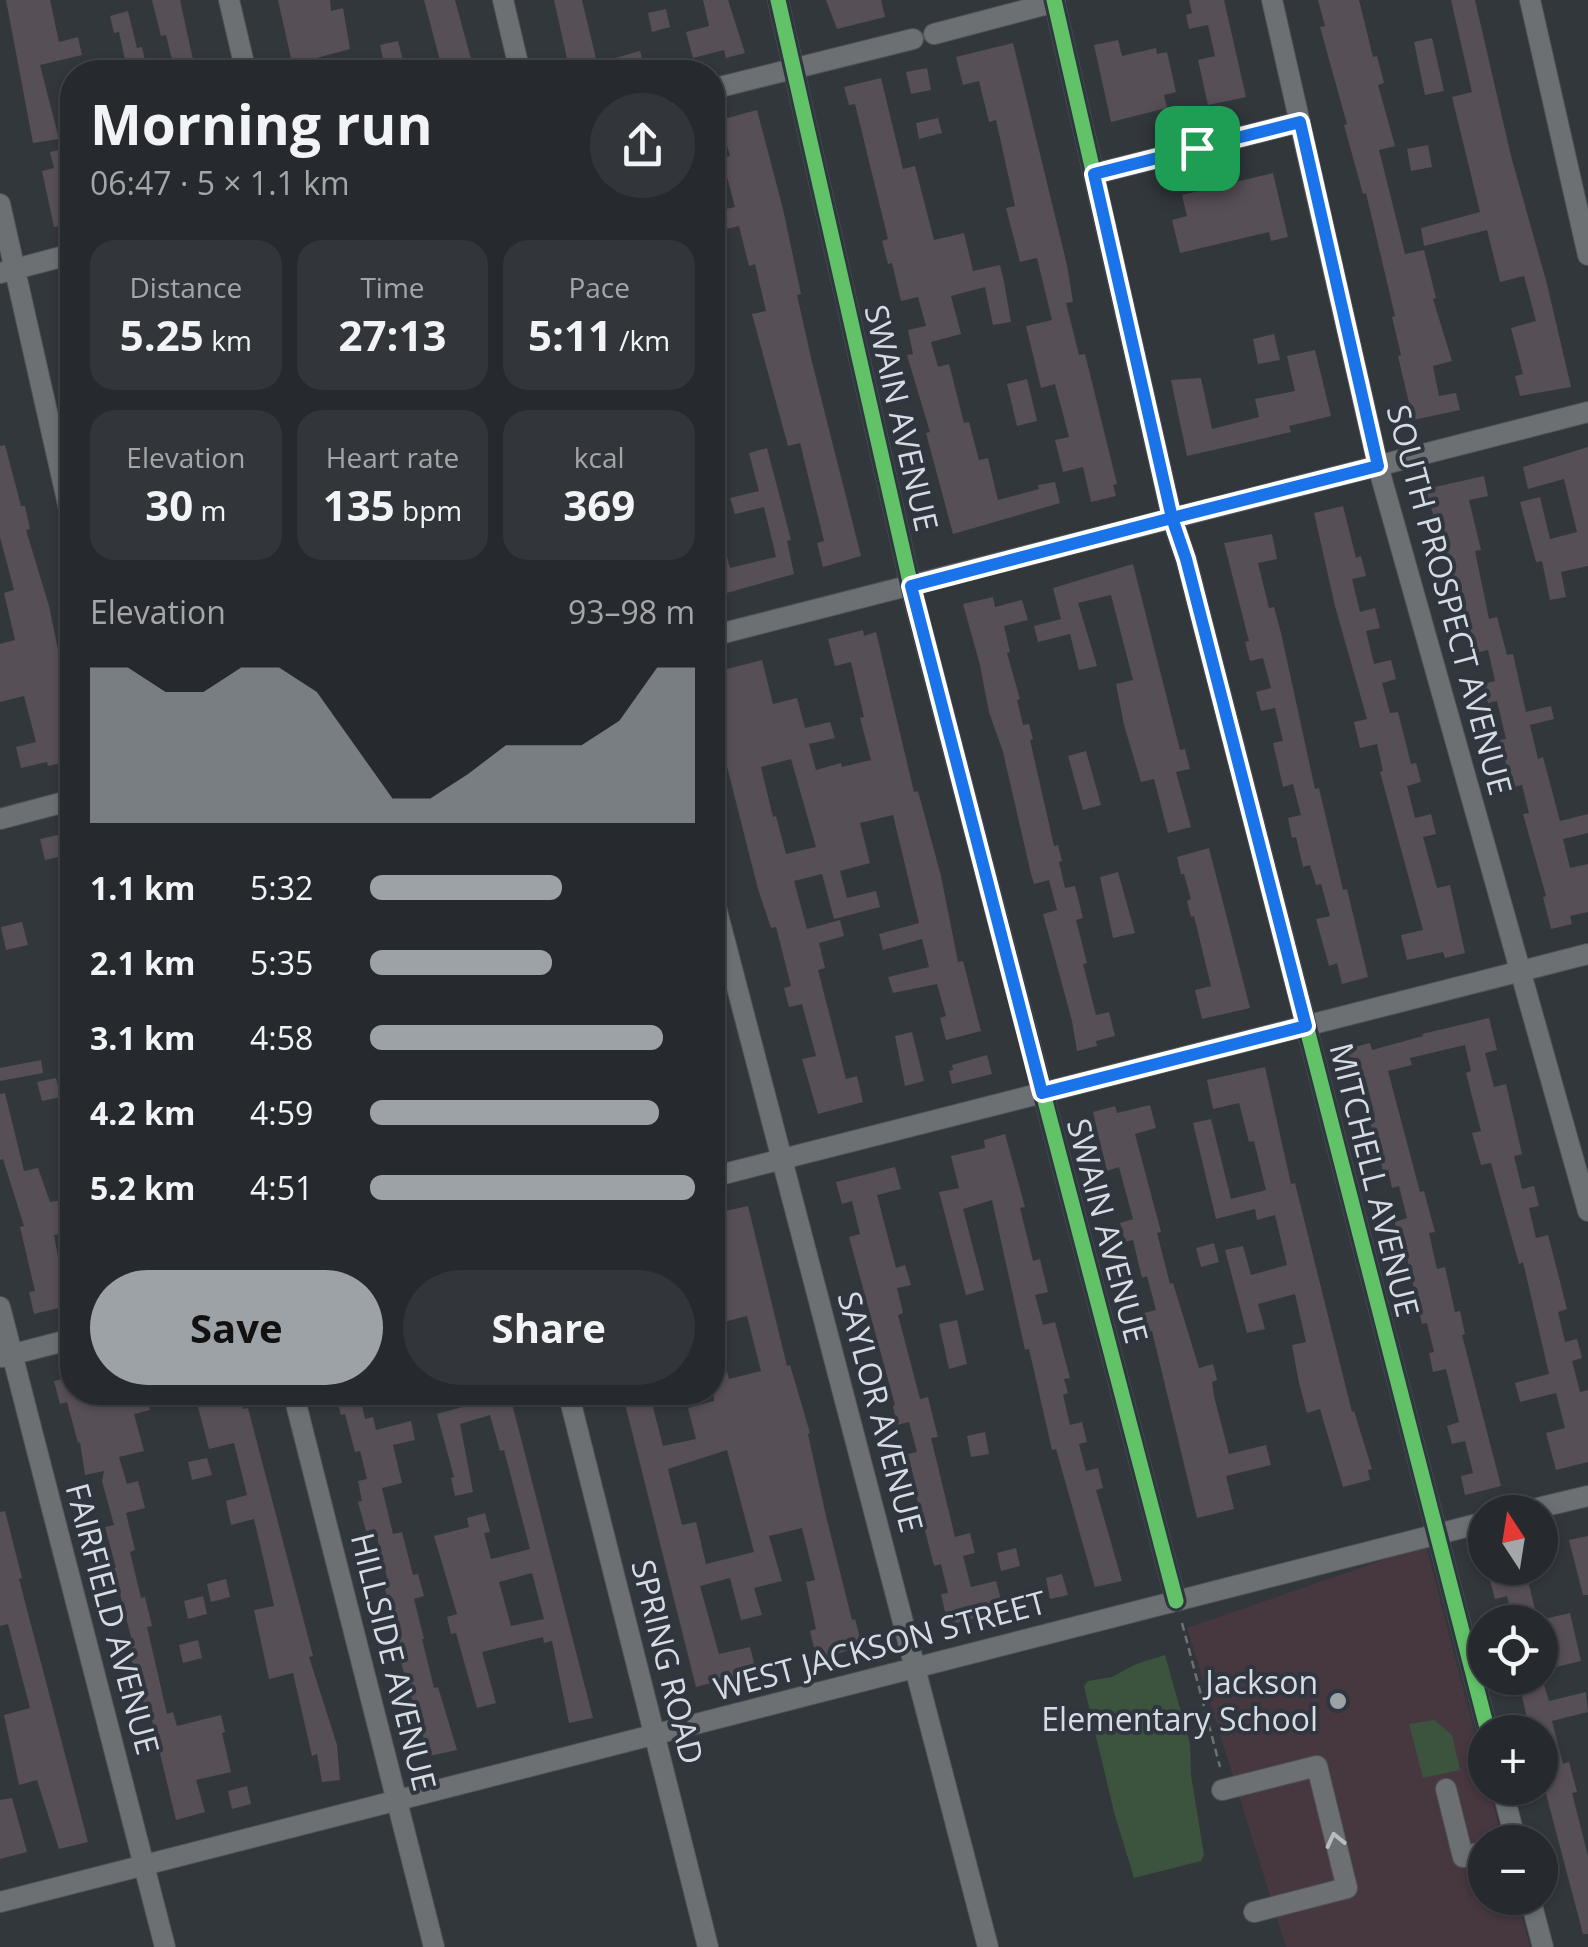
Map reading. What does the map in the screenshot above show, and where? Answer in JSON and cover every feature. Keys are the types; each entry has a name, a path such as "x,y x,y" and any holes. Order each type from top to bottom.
{"street":[{"path":"229,0 243,60"},
{"path":"503,0 517,60"},
{"name":"SWAIN AVENUE","path":"778,0 911,586 1176,1601"},
{"name":"SOUTH PROSPECT AVENUE","path":"1272,0 1378,466 1588,1210"},
{"path":"1530,0 1588,255"},
{"path":"725,87 1054,1"},
{"name":"MITCHELL AVENUE","path":"1054,1 1172,518 1186,559 1484,1715"},
{"path":"1094,174 1300,122"},
{"path":"0,204 8,271 60,475"},
{"path":"8,271 60,257"},
{"path":"725,633 1588,412"},
{"path":"0,819 60,803"},
{"name":"SAYLOR AVENUE","path":"725,942 988,1947"},
{"path":"725,1175 1588,954"},
{"name":"FAIRFIELD AVENUE","path":"0,1307 6,1356 165,1947"},
{"path":"6,1356 60,1342"},
{"name":"HILLSIDE AVENUE","path":"296,1405 434,1947"},
{"name":"SPRING ROAD","path":"571,1405 708,1947"},
{"path":"1558,1503 1588,1496"},
{"name":"WEST JACKSON STREET","path":"0,1902 1468,1526"},
{"path":"1222,1790 1317,1766 1347,1888 1254,1912"},
{"path":"1446,1790 1463,1856 1468,1855"},
{"path":"1535,1915 1543,1947"}],"path":[{"path":"1182,1623 1220,1767"}],"shaded area":[{"name":"Jackson Elementary School","path":"1426,1545 1470,1715 1468,1805 1493,1805 1499,1825 1468,1825 1468,1915 1522,1915 1530,1947 1286,1947 1187,1628"}],"green space":[{"path":"1165,1655 1190,1744 1204,1855 1201,1861 1134,1878 1084,1686 1088,1681 1112,1677"},
{"path":"1434,1720 1452,1735 1460,1770 1423,1778 1409,1724"}],"building":[{"path":"6,0 50,0 59,42 78,37 82,55 40,65 59,139 33,143"},
{"path":"152,0 180,0 193,60 172,60 166,35 161,36"},
{"path":"278,0 330,0 331,11 343,8 350,49 313,60 291,60"},
{"path":"424,0 455,0 471,60 440,60"},
{"path":"554,0 582,0 596,60 567,60"},
{"path":"703,0 728,0 745,53 726,58 724,50 693,58 686,32 709,26"},
{"path":"826,0 881,0 885,17 837,29"},
{"path":"1189,0 1224,0 1246,97 1208,105 1198,60 1215,56 1208,25 1189,29"},
{"path":"1318,0 1359,0 1373,57 1377,56 1384,83 1378,85 1395,146 1379,150 1405,254 1424,250 1436,298 1433,299 1452,361 1433,366 1439,396 1456,393 1460,410 1413,420 1398,356 1401,355 1392,317 1395,316 1320,27 1325,26"},
{"path":"1451,0 1475,0 1571,387 1520,396 1515,376 1523,374 1511,328 1536,321 1524,276 1500,282 1487,230 1424,246 1421,228 1480,212 1452,97 1472,92"},
{"path":"666,9 670,27 652,32 648,13"},
{"path":"128,11 137,48 142,47 145,60 125,60 119,32 114,33 110,16"},
{"path":"1432,38 1444,91 1425,95 1414,42"},
{"path":"1118,40 1122,56 1156,48 1157,54 1167,52 1176,92 1164,95 1167,108 1111,122 1094,45"},
{"path":"398,41 403,60 383,60 380,45"},
{"path":"1013,43 1067,265 1073,302 1066,303 1079,355 1085,354 1117,484 1113,485 1116,496 1091,502 1083,467 1063,472 1055,440 1069,437 1055,384 1041,388 1026,326 1052,320 1037,258 1020,262 1006,208 1015,206 996,120 989,122 979,81 963,85 956,57"},
{"path":"640,51 643,60 608,60"},
{"path":"927,68 931,90 911,94 906,72"},
{"path":"881,78 903,169 915,166 934,240 964,233 973,271 1000,265 1004,282 1011,322 993,325 985,287 951,296 961,334 931,342 938,367 949,364 964,423 969,422 979,460 988,458 998,500 1055,482 1060,503 953,534 926,433 930,432 907,355 913,354 908,330 926,326 918,297 901,301 892,263 888,264 882,241 888,239 855,104 849,105 844,87"},
{"path":"757,110 783,209 812,362 861,556 823,567 817,543 824,541 800,443 788,446 752,314 766,311 755,264 749,266 739,226 725,229 725,209 735,207 725,169 725,157 730,156 725,119"},
{"path":"938,118 942,133 919,139 916,123"},
{"path":"1428,145 1432,167 1411,171 1407,149"},
{"path":"60,150 60,226 54,227 42,171 54,168 50,152"},
{"path":"1273,173 1288,237 1271,241 1269,232 1180,253 1172,220 1187,216 1182,195"},
{"path":"1274,334 1280,360 1258,364 1253,339"},
{"path":"1315,350 1331,416 1289,426 1291,432 1187,456 1171,380 1201,378 1212,429 1259,417 1255,399 1295,391 1287,356"},
{"path":"1027,379 1037,421 1017,426 1007,384"},
{"path":"5,445 21,506 25,506 30,529 26,530 60,660 60,763 48,766 47,762 21,768 16,747 36,742 24,696 0,702 0,644 15,640 4,593 14,590 0,537 0,446"},
{"path":"1588,447 1588,566 1561,572 1566,597 1550,600 1542,561 1536,562 1520,502 1540,497 1550,539 1577,532 1564,479 1528,489 1523,467"},
{"path":"767,448 791,540 787,541 794,574 725,593 725,550 730,568 776,557 764,507 735,514 730,498 759,491 749,453"},
{"path":"1484,476 1488,496 1469,500 1481,550 1475,551 1489,619 1497,617 1507,655 1513,654 1526,712 1551,706 1554,719 1530,725 1560,821 1588,814 1588,833 1563,839 1570,868 1588,864 1588,912 1570,916 1572,924 1551,929 1523,814 1529,813 1522,785 1512,787 1500,740 1506,739 1497,701 1488,703 1483,684 1495,681 1488,650 1476,653 1462,595 1456,596 1426,489"},
{"path":"1343,506 1356,558 1361,556 1366,576 1352,579 1360,612 1375,608 1380,628 1366,631 1374,664 1391,660 1396,679 1382,683 1390,713 1398,712 1411,764 1416,763 1421,782 1407,786 1415,818 1431,814 1436,834 1423,837 1437,888 1450,885 1465,953 1445,958 1443,952 1407,960 1401,935 1423,930 1380,772 1383,771 1377,744 1360,748 1354,722 1367,719 1314,513"},
{"path":"1272,534 1277,559 1258,563 1269,608 1274,607 1281,633 1315,789 1319,788 1368,977 1342,984 1337,963 1329,966 1316,919 1330,916 1321,884 1316,885 1310,865 1303,867 1296,837 1292,838 1288,818 1301,815 1293,784 1283,787 1273,743 1283,741 1275,708 1261,711 1256,692 1271,688 1263,658 1250,661 1245,642 1249,641 1224,543"},
{"path":"1133,564 1180,750 1185,749 1190,769 1176,772 1191,827 1168,833 1154,779 1141,782 1124,725 1116,684 1133,680 1111,595 1078,603 1097,666 1079,670 1070,634 1038,642 1034,626 1061,619 1053,588"},
{"path":"993,597 995,607 1022,600 1028,620 1004,626 1010,652 1007,653 1023,725 1029,724 1033,739 1030,740 1054,846 1058,845 1062,861 1059,862 1065,888 1075,886 1083,918 1076,920 1096,1015 1109,1012 1115,1036 1077,1051 1043,914 1057,910 1049,880 1034,884 963,604"},
{"path":"863,630 864,636 876,632 914,792 918,791 941,876 958,962 963,961 981,1031 946,1040 940,1018 946,1016 937,984 893,993 888,977 929,967 922,939 883,950 879,934 919,923 893,815 860,823 870,863 840,871 847,898 876,891 880,907 834,919 822,874 794,881 807,929 840,920 844,936 819,943 825,968 818,970 846,1079 857,1076 863,1102 818,1114 802,1059 816,1056 802,1004 789,1007 784,988 791,986 776,927 771,928 758,889 725,758 725,664 727,669 762,660 773,704 797,698 805,728 830,722 835,738 809,744 816,770 871,760 851,662 835,666 828,639","holes":["791,759 816,847 786,854 761,767"]},
{"path":"1086,751 1101,805 1083,810 1068,756"},
{"path":"60,834 60,857 45,860 40,839"},
{"path":"1209,848 1250,1008 1202,1019 1195,990 1211,986 1177,857"},
{"path":"1118,872 1135,933 1113,938 1100,877"},
{"path":"22,922 28,945 6,950 1,927"},
{"path":"1489,1018 1497,1050 1485,1053 1494,1087 1506,1084 1522,1154 1514,1156 1522,1189 1534,1186 1539,1206 1529,1208 1536,1238 1548,1235 1567,1309 1558,1312 1565,1342 1577,1339 1582,1358 1572,1361 1580,1392 1588,1390 1588,1462 1556,1470 1546,1433 1565,1428 1556,1393 1520,1402 1515,1383 1549,1374 1523,1262 1519,1264 1491,1163 1481,1165 1472,1133 1481,1131 1466,1073 1471,1071 1465,1045 1410,1058 1412,1065 1388,1071 1420,1192 1424,1191 1435,1232 1429,1233 1437,1269 1445,1267 1455,1312 1460,1311 1465,1334 1462,1335 1501,1486 1465,1495 1461,1476 1473,1473 1465,1441 1452,1444 1447,1426 1459,1422 1446,1369 1433,1372 1429,1353 1434,1352 1427,1323 1422,1324 1403,1240 1399,1240 1395,1222 1407,1218 1399,1186 1392,1188 1388,1170 1383,1171 1369,1117 1375,1116 1365,1077 1356,1080 1347,1049 1370,1043 1372,1050"},
{"path":"912,1032 924,1081 905,1086 895,1036"},
{"path":"987,1055 992,1074 952,1084 952,1065"},
{"path":"41,1060 43,1073 0,1081 0,1068"},
{"path":"1265,1067 1291,1184 1295,1183 1352,1412 1372,1469 1368,1470 1370,1480 1343,1487 1320,1409 1307,1413 1299,1383 1292,1345 1306,1342 1295,1294 1258,1304 1265,1329 1247,1333 1225,1250 1243,1246 1251,1275 1287,1265 1275,1215 1257,1220 1255,1209 1216,1219 1193,1123 1211,1119 1231,1199 1266,1190 1254,1141 1249,1142 1239,1103 1213,1109 1207,1080"},
{"path":"56,1078 60,1097 42,1101 37,1082"},
{"path":"5,1093 24,1171 38,1168 50,1202 60,1200 60,1234 54,1235 60,1268 60,1308 34,1314 29,1292 35,1291 20,1227 24,1226 3,1159 0,1160 0,1094"},
{"path":"1150,1105 1156,1128 1135,1134 1161,1232 1157,1233 1170,1284 1173,1283 1199,1368 1213,1364 1217,1380 1212,1382 1214,1396 1229,1454 1266,1445 1271,1465 1226,1476 1234,1509 1197,1518 1152,1331 1148,1332 1144,1313 1156,1310 1147,1276 1142,1278 1133,1240 1125,1242 1120,1223 1133,1219 1119,1167 1107,1171 1093,1112 1115,1106 1117,1113"},
{"path":"1005,1134 1025,1207 1020,1208 1033,1261 1040,1259 1048,1292 1035,1295 1043,1325 1055,1322 1070,1378 1064,1379 1068,1393 1063,1395 1070,1425 1082,1422 1087,1442 1079,1444 1086,1471 1098,1468 1103,1488 1096,1490 1122,1581 1095,1587 1056,1449 1052,1450 1029,1349 1025,1350 992,1200 963,1209 984,1290 966,1295 939,1192 959,1188 951,1156 985,1148 984,1140"},
{"path":"895,1167 901,1189 877,1195 896,1268 905,1265 911,1285 897,1288 903,1313 898,1315 920,1399 928,1397 938,1437 931,1438 955,1537 970,1533 975,1553 963,1556 971,1587 996,1581 1004,1611 948,1625 941,1594 948,1593 941,1564 934,1566 908,1454 917,1452 909,1422 897,1425 895,1405 849,1237 860,1234 852,1201 842,1204 836,1182"},
{"path":"748,1206 787,1366 790,1365 810,1433 852,1620 855,1619 862,1646 817,1660 810,1631 816,1629 806,1582 815,1580 802,1528 769,1536 782,1581 754,1588 762,1615 741,1620 730,1578 700,1586 719,1654 750,1647 756,1671 696,1687 625,1405 652,1405 663,1446 696,1439 688,1408 725,1405 725,1364 729,1379 761,1371 747,1316 725,1322 725,1211","holes":["727,1450 754,1552 706,1564 696,1522 682,1525 668,1469"]},
{"path":"1214,1243 1219,1262 1201,1267 1196,1248"},
{"path":"957,1320 967,1364 949,1369 939,1324"},
{"path":"60,1380 60,1404 54,1381"},
{"path":"68,1405 149,1405 150,1410 134,1414 144,1451 119,1457 127,1484 138,1481 145,1508 126,1513 135,1550 130,1552 152,1626 147,1627 167,1714 173,1712 177,1726 221,1715 231,1772 196,1780 205,1812 176,1820 148,1704 144,1705 127,1643 132,1641 119,1590 114,1591 109,1570 116,1568 105,1527 114,1525 102,1481 104,1471 85,1475"},
{"path":"197,1405 248,1408 313,1656 309,1657 337,1745 340,1780 322,1782 293,1673 269,1679 254,1610 274,1606 254,1519 231,1525 226,1501 247,1495 234,1443 209,1449"},
{"path":"338,1405 362,1405 365,1419 373,1417 376,1430 411,1421 415,1440 393,1445 402,1483 382,1488 393,1534 402,1532 413,1575 418,1574 424,1596 414,1599 422,1639 434,1688 438,1687 457,1750 429,1756 399,1656 375,1529 366,1531 358,1502 362,1501 358,1481 367,1479 360,1451 355,1452 345,1414 341,1415"},
{"path":"470,1405 512,1405 593,1718 569,1723 552,1641 544,1643 543,1637 482,1652 496,1703 477,1708 456,1633 451,1634 447,1617 457,1614 434,1536 469,1527 467,1518 485,1513 490,1532 484,1533 491,1559 530,1549 504,1450 500,1451 490,1415 460,1424 473,1492 455,1496 451,1478 454,1477 437,1414","holes":["532,1573 544,1619 511,1626 499,1582"]},
{"path":"985,1432 989,1454 971,1457 967,1436"},
{"path":"207,1458 212,1475 192,1480 188,1462"},
{"path":"5,1511 88,1842 59,1849 37,1780 19,1785 4,1715 30,1708 8,1624 0,1626 0,1512"},
{"path":"1588,1536 1588,1595 1583,1595 1569,1540"},
{"path":"1016,1548 1020,1566 1001,1571 997,1553"},
{"path":"1062,1574 1068,1595 1050,1599 1046,1578"},
{"path":"226,1579 230,1597 211,1602 207,1584"},
{"path":"1491,1585 1529,1585 1534,1605 1509,1605 1507,1596 1495,1599"},
{"path":"203,1596 207,1614 188,1619 184,1601"},
{"path":"1570,1613 1581,1661 1558,1667 1558,1616"},
{"path":"198,1640 202,1658 183,1663 179,1645"},
{"path":"1586,1692 1588,1712 1558,1720 1558,1715 1526,1715 1522,1695 1547,1695 1549,1701"},
{"path":"1558,1744 1563,1764 1569,1762 1577,1792 1572,1793 1588,1856 1588,1934 1583,1934 1558,1839 1558,1825 1554,1825 1549,1805 1558,1805"},
{"path":"247,1786 251,1804 232,1809 228,1791"},
{"path":"12,1798 27,1852 0,1859 0,1800"}],"cycle path":[{"path":"778,0 915,604 1176,1601"},
{"path":"1054,0 1172,518 1186,559 1484,1715"}],"place":[{"name":"Jackson Elementary School","path":"1338,1701"}],"route":[{"path":"1197,148 1094,174 1172,518 911,586 1042,1093 1306,1026 1186,559 1172,518 1378,466 1300,122 1197,148"}]}
